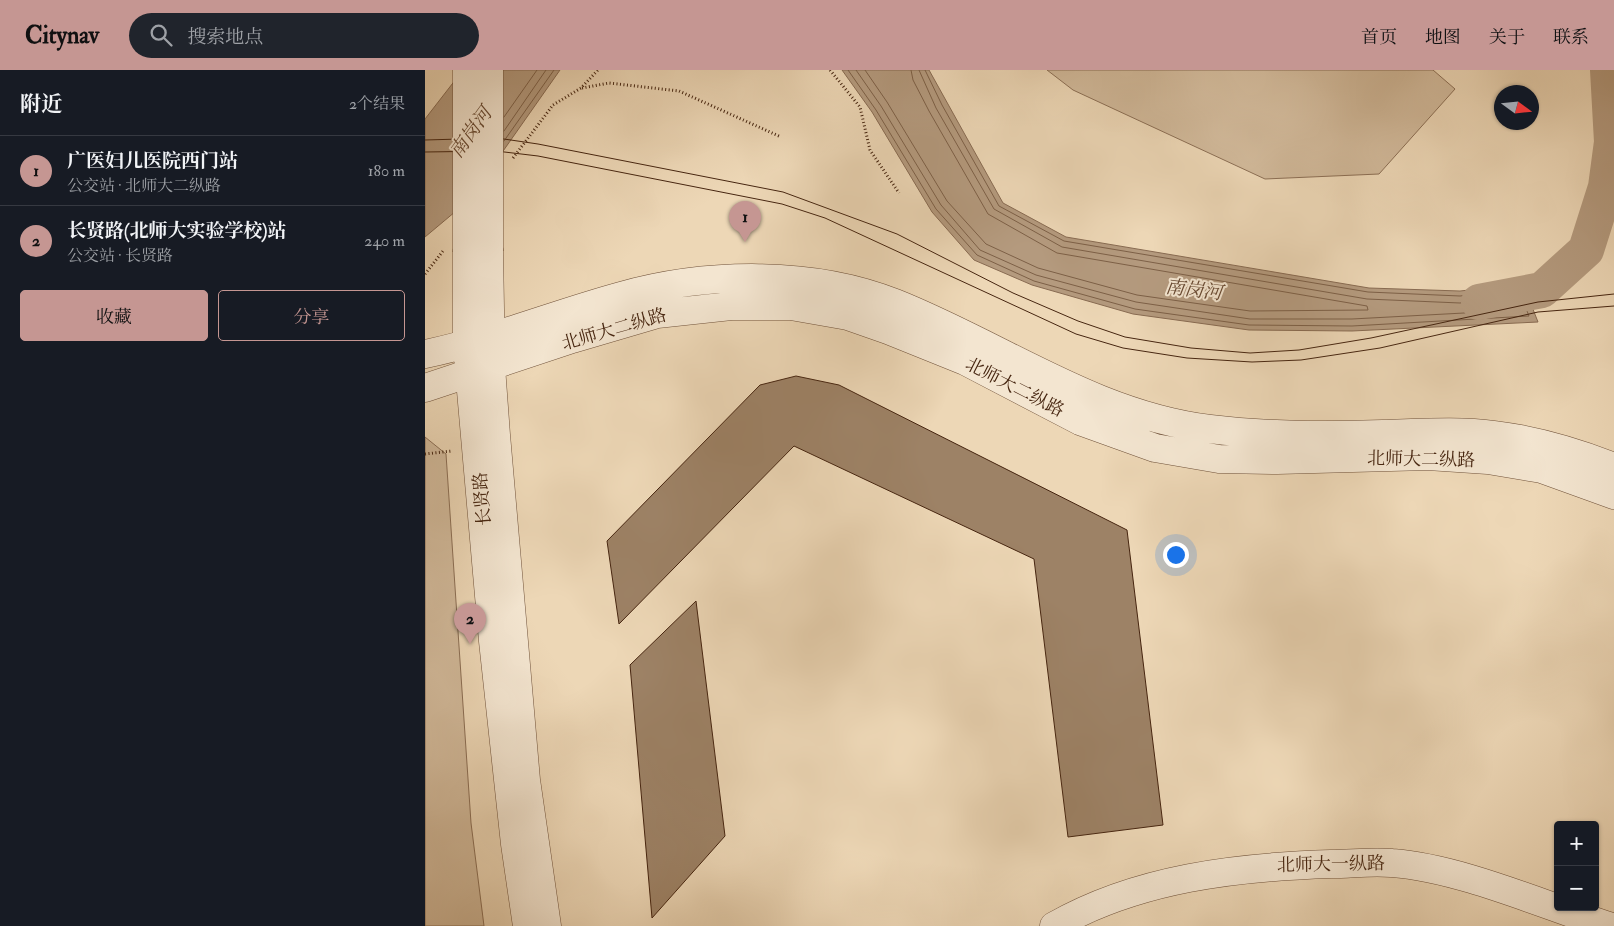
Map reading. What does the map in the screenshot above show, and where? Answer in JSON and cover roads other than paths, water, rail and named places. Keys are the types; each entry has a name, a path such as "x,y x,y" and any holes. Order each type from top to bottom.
{"street":[{"name":"长贤路","path":"467,70 478,252 480,371 493,641 515,844 527,926"},
{"name":"长贤路","path":"478,252 489,70"},
{"name":"北师大二纵路","path":"425,354 479,341 623,295 667,285 752,278 812,282 853,290 892,302 933,319 1059,383 1102,402 1158,420 1209,429 1276,434 1451,432 1493,434 1584,455 1614,466"},
{"name":"北师大二纵路","path":"425,388 572,339 657,314 731,306 791,306 848,316 888,330 965,361 1080,420 1155,448 1219,459 1277,460 1428,456 1488,460 1543,469 1614,495"},
{"name":"长贤路","path":"480,371 526,780 547,926"},
{"name":"北师大一纵路","path":"1054,926 1096,905 1195,876 1266,866 1391,862 1473,880 1609,926"}],"water":[{"path":"463,70 560,70 468,201 425,237 425,119"},
{"path":"842,70 929,70 1003,203 1066,237 1369,288 1460,291 1523,284 1538,322 1352,331 1249,330 1133,314 1032,285 974,260 932,212 872,112"}],"waterway":[{"path":"1586,250 1606,187 1612,142 1608,70"},
{"name":"南岗河","path":"1479,302 1542,290 1586,250"}],"tram line":[{"path":"425,140 497,138 538,144 783,192 897,234 1013,293 1078,321 1125,337 1191,348 1250,353 1299,350 1371,338 1538,302 1614,294"},
{"path":"425,152 496,151 538,156 782,204 825,218 1076,334 1123,348 1187,358 1252,362 1301,360 1380,348 1538,312 1614,306"}],"place":[{"name":"广医妇儿医院西门站","path":"745,242"},
{"name":"长贤路(北师大实验学校)站","path":"470,644"}]}
